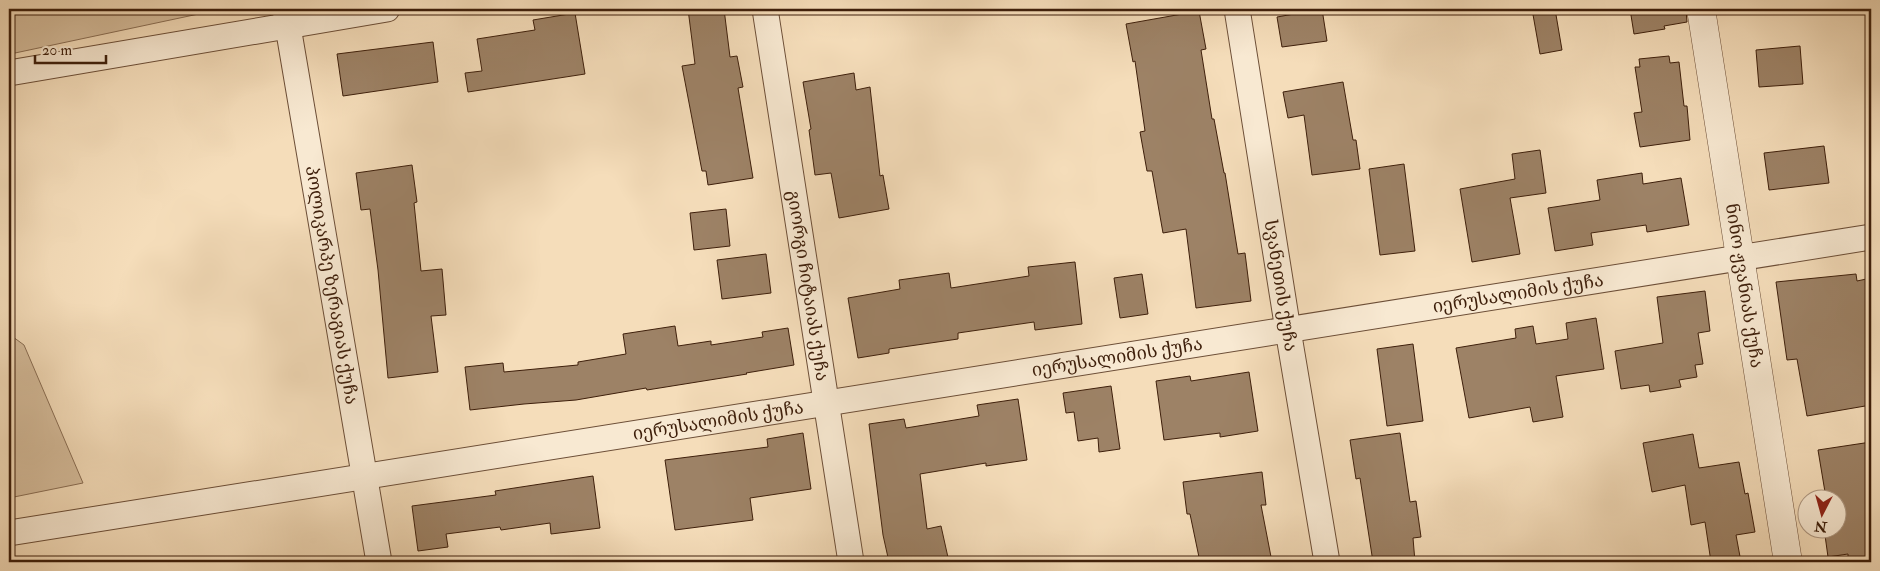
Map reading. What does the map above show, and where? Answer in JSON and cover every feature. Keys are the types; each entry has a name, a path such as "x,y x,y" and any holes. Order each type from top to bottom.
{"street":[{"path":"9,73 286,17 387,9"},
{"name":"გიორგი ჩიტაიას ქუჩა","path":"766,9 851,562"},
{"name":"სვანეთის ქუჩა","path":"1237,9 1327,562"},
{"name":"ნინო ჟვანიას ქუჩა","path":"1701,9 1788,562"},
{"name":"პოლიკარპე ზერაგიას ქუჩა","path":"286,17 379,562"},
{"name":"იერუსალიმის ქუჩა","path":"9,533 1871,238"}],"shaded area":[{"path":"9,9 222,9 15,53 9,46"},
{"path":"9,334 24,345 83,483 9,498"}],"building":[{"path":"688,9 724,9 730,57 737,56 743,87 738,88 753,178 708,185 706,171 702,171 682,66 695,64"},
{"path":"1322,9 1327,41 1282,47 1277,17"},
{"path":"1532,9 1555,9 1562,50 1540,54"},
{"path":"1630,9 1686,9 1687,22 1664,26 1665,29 1634,34"},
{"path":"1199,11 1206,49 1201,50 1212,119 1214,119 1225,173 1238,254 1245,253 1251,301 1196,308 1186,229 1163,233 1152,171 1147,171 1140,132 1145,131 1135,61 1133,62 1126,24"},
{"path":"575,13 585,74 468,92 465,73 482,71 477,39 535,30 533,20"},
{"path":"433,42 438,82 343,96 337,54"},
{"path":"1800,46 1803,84 1759,87 1756,50"},
{"path":"1669,56 1670,63 1679,62 1684,106 1687,106 1690,140 1640,147 1634,113 1642,112 1635,67 1640,67 1639,59"},
{"path":"854,73 856,90 870,87 880,176 883,175 889,209 839,218 831,173 815,175 809,130 811,129 803,82"},
{"path":"1343,82 1353,140 1356,140 1360,169 1312,175 1304,115 1288,118 1283,92"},
{"path":"1824,146 1829,183 1769,190 1764,153"},
{"path":"1540,150 1546,193 1510,198 1520,254 1472,262 1460,189 1515,179 1512,154"},
{"path":"1404,164 1415,251 1380,255 1369,169"},
{"path":"412,165 417,202 414,203 421,271 442,269 446,315 431,316 438,372 388,378 370,209 361,210 356,173"},
{"path":"1642,173 1643,184 1681,178 1689,225 1647,232 1646,225 1591,233 1593,245 1555,251 1548,208 1600,200 1597,180"},
{"path":"726,209 730,246 694,250 690,213"},
{"path":"766,254 771,293 722,299 717,260"},
{"path":"1075,262 1082,324 1035,330 1034,322 958,333 958,339 889,349 889,353 858,358 848,298 900,289 899,280 949,273 951,288 1029,276 1028,267"},
{"path":"1142,274 1148,314 1120,318 1114,278"},
{"path":"1856,274 1857,281 1871,278 1871,405 1807,416 1797,359 1787,360 1776,282"},
{"path":"1705,291 1710,331 1698,333 1703,364 1695,365 1697,377 1679,380 1681,387 1650,392 1649,385 1621,389 1615,351 1663,343 1657,297"},
{"path":"1596,318 1604,369 1556,376 1563,417 1533,422 1530,407 1469,418 1456,348 1516,338 1515,329 1533,326 1536,344 1568,339 1566,323"},
{"path":"675,326 678,346 711,341 711,345 763,337 762,332 788,328 794,365 576,400 470,410 465,367 503,363 504,372 578,365 578,362 626,354 623,334"},
{"path":"1413,344 1423,421 1387,426 1377,349"},
{"path":"1249,372 1258,431 1220,437 1220,433 1164,440 1156,381 1190,376 1191,381"},
{"path":"1111,386 1120,449 1099,452 1098,438 1078,441 1074,412 1066,413 1063,393"},
{"path":"1018,399 1027,460 986,466 986,463 920,474 927,529 941,526 949,562 889,562 883,535 869,424 904,419 906,428 979,416 977,405"},
{"path":"803,433 811,489 750,498 753,520 675,530 665,460 768,447 767,439"},
{"path":"1400,433 1410,502 1416,501 1421,537 1413,538 1415,562 1373,562 1360,478 1356,479 1350,440"},
{"path":"1693,434 1699,468 1739,462 1745,494 1748,493 1755,532 1736,535 1741,562 1711,562 1705,522 1691,525 1685,485 1652,492 1643,443"},
{"path":"1871,442 1871,562 1848,562 1848,554 1828,557 1825,538 1848,538 1848,488 1824,488 1818,450"},
{"path":"1262,472 1266,505 1261,505 1272,562 1244,562 1244,557 1214,562 1200,562 1190,514 1187,514 1183,482"},
{"path":"593,476 600,528 551,534 550,523 501,530 500,527 446,534 448,547 418,551 412,506 496,495 495,491"}]}
